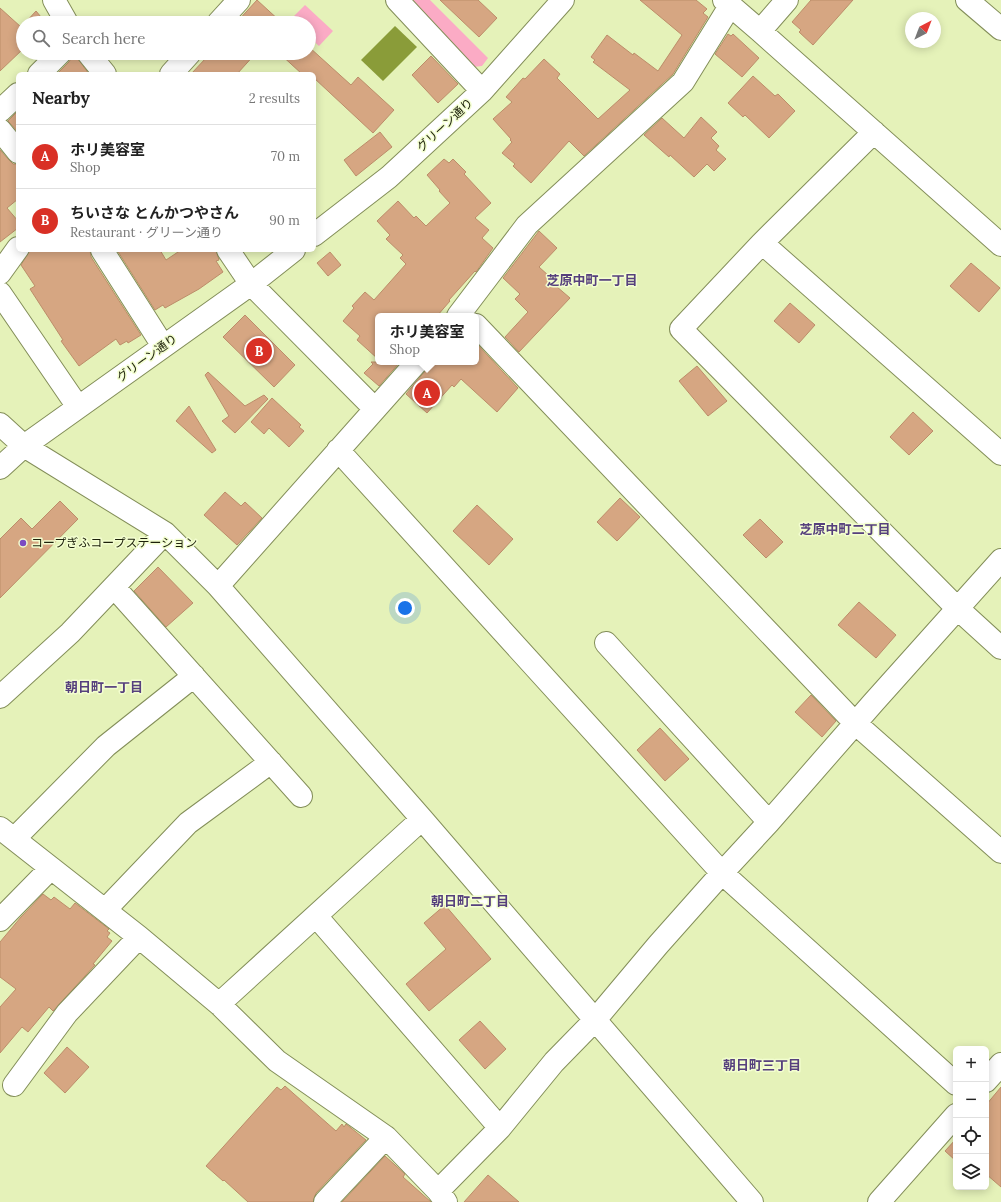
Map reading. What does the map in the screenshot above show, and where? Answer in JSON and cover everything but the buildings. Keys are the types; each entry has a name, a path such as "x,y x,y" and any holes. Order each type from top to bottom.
{"street":[{"path":"54,0 63,16"},
{"path":"224,16 238,0"},
{"path":"397,0 482,91"},
{"name":"グリーン通り","path":"316,233 389,177 482,91 563,0"},
{"path":"760,31 787,0"},
{"path":"967,0 1001,29"},
{"path":"469,313 527,225 683,82 727,3 1001,245"},
{"path":"40,72 53,60"},
{"path":"94,60 103,72"},
{"path":"173,72 184,60"},
{"path":"0,111 16,96"},
{"path":"0,130 16,150"},
{"path":"874,132 762,244 681,329 957,608 1001,648"},
{"path":"762,244 1001,454"},
{"path":"0,273 16,251"},
{"path":"103,252 164,346"},
{"path":"229,252 251,284 375,409"},
{"name":"グリーン通り","path":"0,468 24,446 251,284 291,252"},
{"path":"0,293 78,407"},
{"path":"479,331 855,723 1001,852"},
{"path":"218,586 414,365"},
{"path":"0,424 24,446 165,532 218,586 422,818 752,1202"},
{"path":"338,450 722,873 954,1082"},
{"path":"0,698 70,633 165,532"},
{"path":"194,676 106,746 7,833 139,937 219,1004 277,1061 386,1137 442,1197 554,1062 595,1020 658,945 1001,560"},
{"path":"114,587 301,796"},
{"path":"606,643 769,822"},
{"path":"104,910 188,823 271,762"},
{"path":"219,1004 422,818"},
{"path":"0,920 51,868"},
{"path":"316,916 500,1128"},
{"path":"14,1085 67,1013 139,937"},
{"path":"989,1078 1001,1064"},
{"path":"879,1202 953,1118"},
{"path":"325,1202 386,1137"}],"shaded area":[{"path":"411,0 430,0 488,58 482,66 473,67"},
{"path":"305,5 333,31 319,46 316,43 316,16 294,16"},
{"path":"395,26 417,47 383,81 361,60"}],"place":[{"name":"ちいさな とんかつやさん","path":"259,351"},
{"name":"ホリ美容室","path":"427,393"},
{"name":"コープぎふコープステーション","path":"23,543"}],"district":[{"name":"芝原中町一丁目","path":"592,280"},
{"name":"芝原中町二丁目","path":"845,529"},
{"name":"朝日町一丁目","path":"104,687"},
{"name":"朝日町二丁目","path":"470,901"},
{"name":"朝日町三丁目","path":"762,1065"}]}
